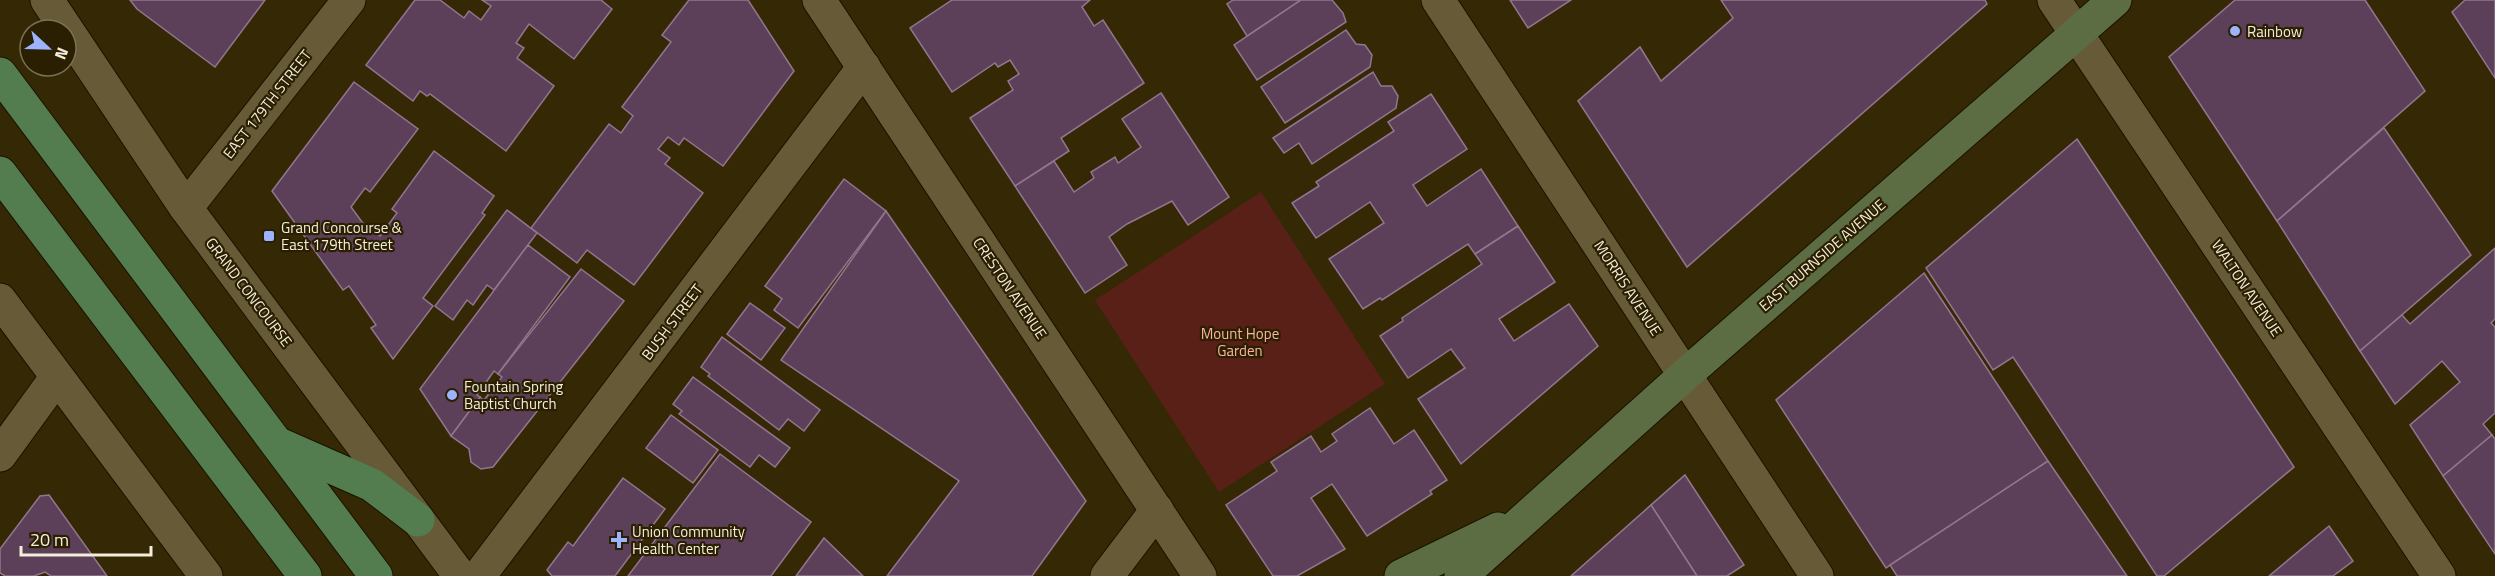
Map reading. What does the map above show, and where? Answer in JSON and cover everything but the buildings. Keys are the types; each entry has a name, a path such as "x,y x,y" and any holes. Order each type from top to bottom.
{"main road":[{"name":"EAST BURNSIDE AVENUE","path":"1461,576 1685,375 2115,0"},
{"path":"0,74 376,576"},
{"path":"0,173 305,576"},
{"path":"276,442 372,485 418,520"},
{"name":"EAST BURNSIDE AVENUE","path":"1401,576 1533,513"},
{"name":"EAST BURNSIDE AVENUE","path":"1486,576 1533,513"}],"street":[{"name":"GRAND CONCOURSE","path":"47,0 186,208 460,576"},
{"name":"EAST 179TH STREET","path":"186,208 348,0"},
{"name":"CRESTON AVENUE","path":"819,0 1200,576"},
{"name":"MORRIS AVENUE","path":"1438,0 1817,576"},
{"name":"WALTON AVENUE","path":"2054,0 2439,576"},
{"name":"BUSH STREET","path":"479,576 864,67"},
{"path":"0,300 206,576"},
{"path":"0,455 56,378"},
{"path":"1107,576 1157,510"}],"green space":[{"name":"Mount Hope Garden","path":"1261,192 1385,384 1219,492 1095,300"}],"place":[{"name":"Rainbow","path":"2235,31"},
{"name":"Grand Concourse & East 179th Street","path":"269,236"},
{"name":"Fountain Spring Baptist Church","path":"452,395"},
{"name":"Union Community Health Center","path":"619,540"}]}
